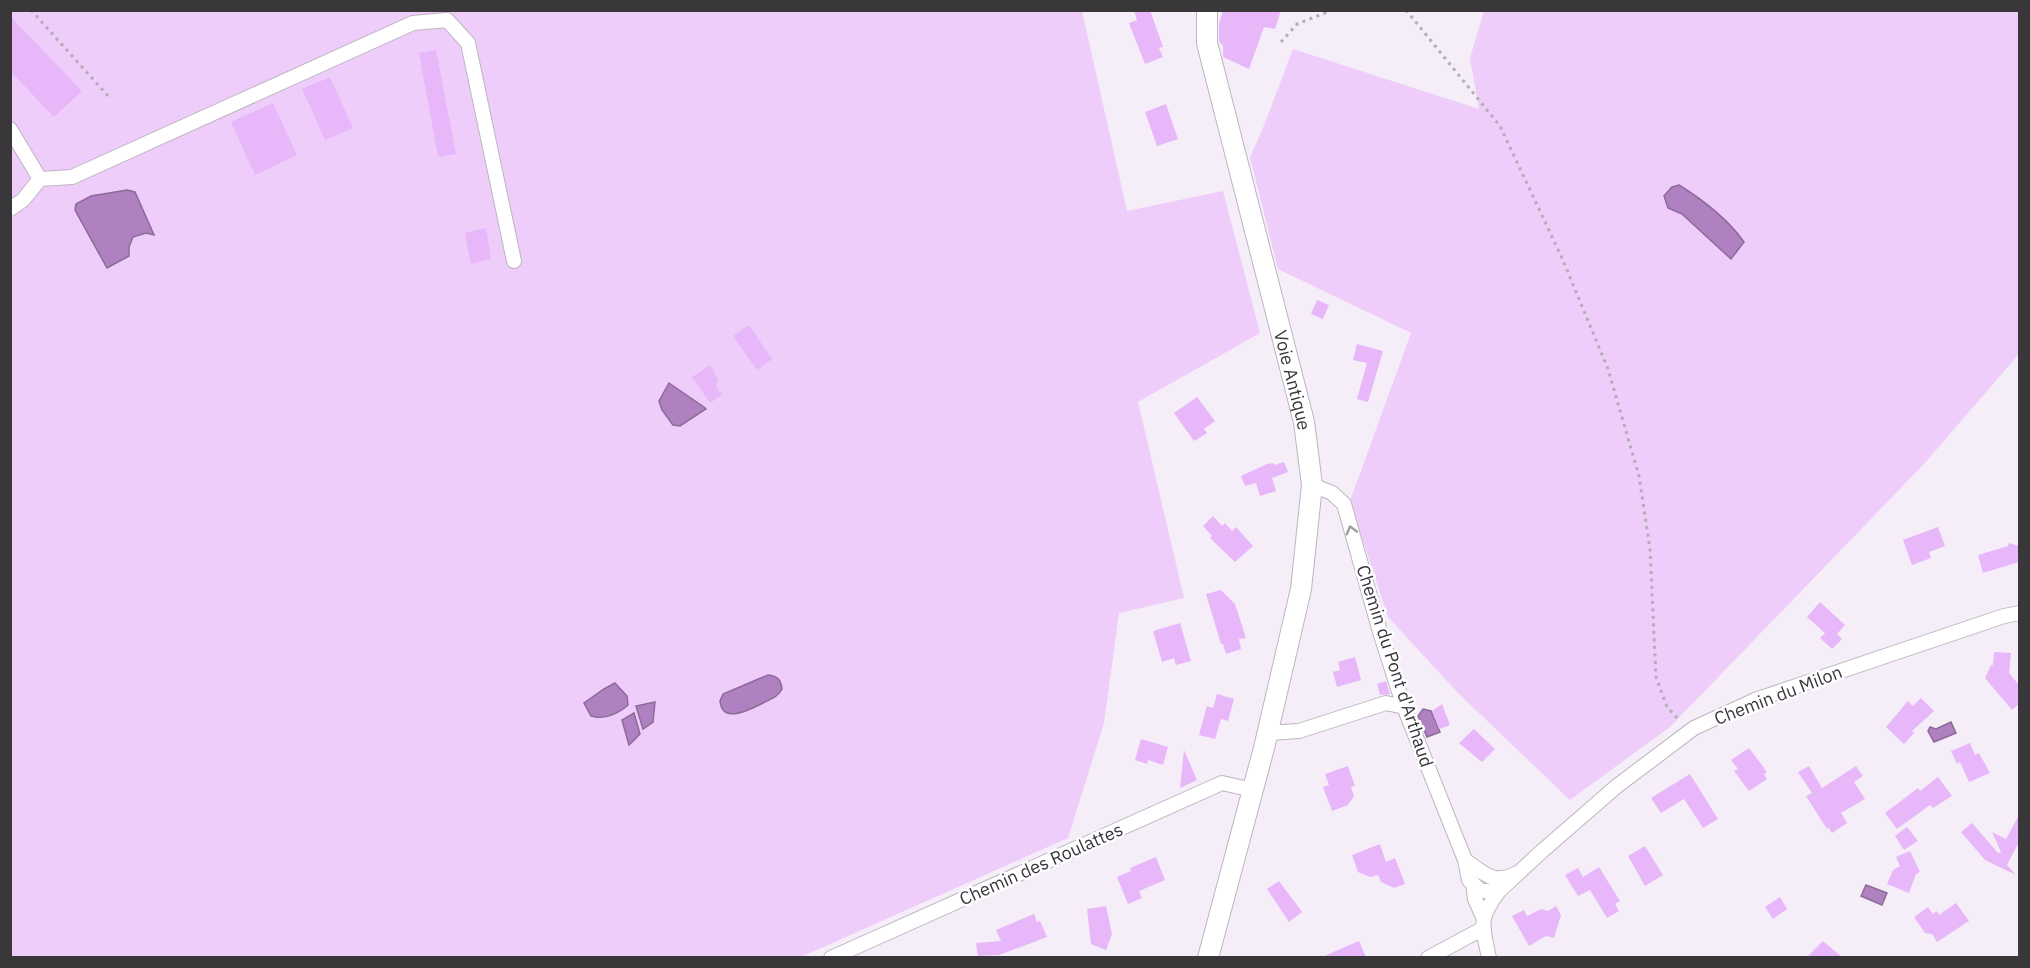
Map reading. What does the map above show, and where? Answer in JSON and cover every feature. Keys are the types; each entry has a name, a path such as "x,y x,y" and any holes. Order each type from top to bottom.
{"street":[{"name":"Voie Antique","path":"1207,10 1208,43 1304,422 1312,485 1301,589 1263,754 1208,957"},
{"path":"10,208 23,200 40,179 72,177 412,23 447,20 468,43 514,261"},
{"path":"10,129 40,179"},
{"name":"Chemin du Pont d'Arthaud","path":"1312,485 1332,493 1344,504 1380,633 1404,706 1465,860"},
{"name":"Chemin du Milon","path":"1500,891 1617,786 1689,732 1755,700 2019,613"},
{"path":"1268,733 1299,731 1386,703 1404,706"},
{"name":"Chemin des Roulattes","path":"831,957 1222,783 1253,790"},
{"path":"1465,860 1492,879 1508,878 1524,869"},
{"path":"1428,957 1483,923 1500,891 1481,891 1469,880 1465,860"},
{"path":"1473,883 1489,957"}],"path":[{"path":"31,10 108,96"},
{"path":"1281,42 1297,24 1326,10"},
{"path":"1406,10 1500,126 1562,258 1608,369 1639,476 1650,549 1656,677 1667,707 1689,732"}],"shaded area":[{"path":"10,11 1082,11 1127,211 1223,191 1260,333 1138,402 1184,598 1119,613 1104,723 1068,838 801,957 11,957"},
{"path":"1484,11 2019,11 2019,354 1923,465 1670,727 1570,800 1459,694 1388,617 1350,501 1411,333 1278,269 1250,157 1293,49 1479,109 1470,58"},
{"path":"1679,185 1714,210 1744,242 1731,259 1682,214 1668,208 1664,196 1672,187"},
{"path":"127,190 135,192 154,235 146,233 133,237 129,247 129,256 107,268 75,210 76,204 91,196"},
{"path":"669,383 706,409 680,426 673,425 662,410 659,401"},
{"path":"768,675 777,677 781,683 782,689 776,696 752,709 738,713 731,714 722,708 720,701 723,694"},
{"path":"615,683 627,696 628,705 611,715 591,716 584,703"},
{"path":"655,702 653,722 643,729 636,706"},
{"path":"1423,709 1431,711 1440,732 1427,737 1418,716"},
{"path":"634,713 640,734 629,745 622,720"},
{"path":"1951,722 1956,733 1934,742 1928,731 1930,727 1936,729"},
{"path":"1866,885 1887,893 1882,905 1861,896"}],"building":[{"path":"1134,10 1150,10 1163,47 1159,48 1163,57 1145,64 1129,23 1137,20"},
{"path":"1223,10 1281,10 1275,29 1264,27 1249,69 1223,57 1223,46 1219,41 1219,24"},
{"path":"10,16 82,91 54,117 10,71"},
{"path":"436,50 456,154 438,157 419,53"},
{"path":"330,77 353,128 325,140 302,89"},
{"path":"273,103 297,155 255,175 231,122"},
{"path":"1166,104 1178,139 1157,146 1145,112"},
{"path":"486,228 491,259 471,264 465,233"},
{"path":"1317,300 1329,305 1323,319 1311,314"},
{"path":"749,325 772,359 757,370 733,336"},
{"path":"1357,344 1383,351 1368,402 1357,399 1367,363 1353,360"},
{"path":"710,365 718,380 716,386 722,395 710,403 692,377"},
{"path":"1197,397 1215,421 1204,429 1207,433 1194,441 1174,413"},
{"path":"1284,462 1288,472 1272,478 1276,491 1260,496 1256,483 1245,486 1241,476 1267,464 1274,463 1274,465"},
{"path":"1213,516 1222,526 1225,523 1232,531 1236,527 1253,546 1235,562 1210,538 1212,536 1203,526"},
{"path":"1938,527 1945,546 1929,552 1931,558 1912,565 1903,540"},
{"path":"2009,543 2019,546 2019,562 1983,573 1978,555 2008,546"},
{"path":"1221,590 1235,604 1246,638 1239,639 1241,649 1226,654 1206,594"},
{"path":"1820,602 1845,625 1837,634 1842,639 1832,649 1820,638 1825,633 1807,617"},
{"path":"1180,623 1191,661 1176,665 1174,658 1162,662 1153,631"},
{"path":"1994,652 2011,653 2009,673 2019,685 2019,704 2012,710 1985,678 1993,665"},
{"path":"1355,657 1361,680 1337,687 1333,672 1340,670 1338,662"},
{"path":"1386,681 1390,694 1380,695 1377,684"},
{"path":"1217,694 1234,699 1228,721 1221,719 1215,739 1199,735 1207,706 1213,708"},
{"path":"1921,698 1934,711 1912,731 1914,733 1904,744 1886,727 1908,701 1913,706"},
{"path":"1442,704 1450,725 1439,729 1432,711"},
{"path":"1474,729 1495,749 1482,762 1459,743"},
{"path":"1141,739 1168,747 1163,765 1148,760 1147,764 1135,760"},
{"path":"1970,743 1975,755 1979,753 1990,773 1969,782 1960,762 1957,764 1951,751"},
{"path":"1749,748 1767,772 1764,774 1767,779 1749,791 1734,771 1738,769 1731,760"},
{"path":"1184,750 1197,780 1180,788"},
{"path":"1348,766 1355,786 1351,787 1354,796 1348,805 1332,811 1323,787 1329,785 1325,774"},
{"path":"1809,766 1822,788 1856,766 1863,776 1854,782 1865,799 1841,813 1847,823 1832,833 1806,796 1812,793 1798,772"},
{"path":"1690,774 1718,819 1703,828 1684,799 1661,813 1651,798"},
{"path":"1938,777 1952,796 1933,808 1930,805 1897,829 1885,813 1918,788 1920,791"},
{"path":"2019,815 2019,842 2007,865 2016,875 1985,860 1961,832 1972,823 1998,853 2001,852 1992,832 2006,839"},
{"path":"1907,827 1918,841 1904,850 1895,836"},
{"path":"1380,844 1386,862 1395,858 1405,884 1394,888 1381,882 1378,875 1370,877 1358,872 1352,855"},
{"path":"1645,846 1663,875 1645,886 1628,856"},
{"path":"1910,851 1920,872 1916,874 1909,893 1887,884 1893,870 1900,866 1896,857"},
{"path":"1156,857 1165,880 1139,891 1142,898 1128,904 1117,877 1131,871 1130,868"},
{"path":"1599,867 1620,901 1615,904 1619,911 1607,918 1590,890 1578,896 1565,875 1578,868 1583,877"},
{"path":"1279,881 1302,912 1289,922 1267,889"},
{"path":"1780,897 1787,909 1773,919 1765,907"},
{"path":"1956,903 1969,921 1937,942 1932,934 1925,933 1914,917 1928,907 1933,914 1937,911 1939,915"},
{"path":"1106,906 1112,934 1106,950 1091,944 1087,909"},
{"path":"1556,906 1561,915 1554,938 1546,936 1529,946 1512,916 1524,910 1527,916 1541,909 1548,911"},
{"path":"1034,914 1047,937 999,955 978,956 976,943 1001,941 996,930"},
{"path":"1359,941 1366,957 1322,957"},
{"path":"1823,941 1842,957 1807,957"}]}
